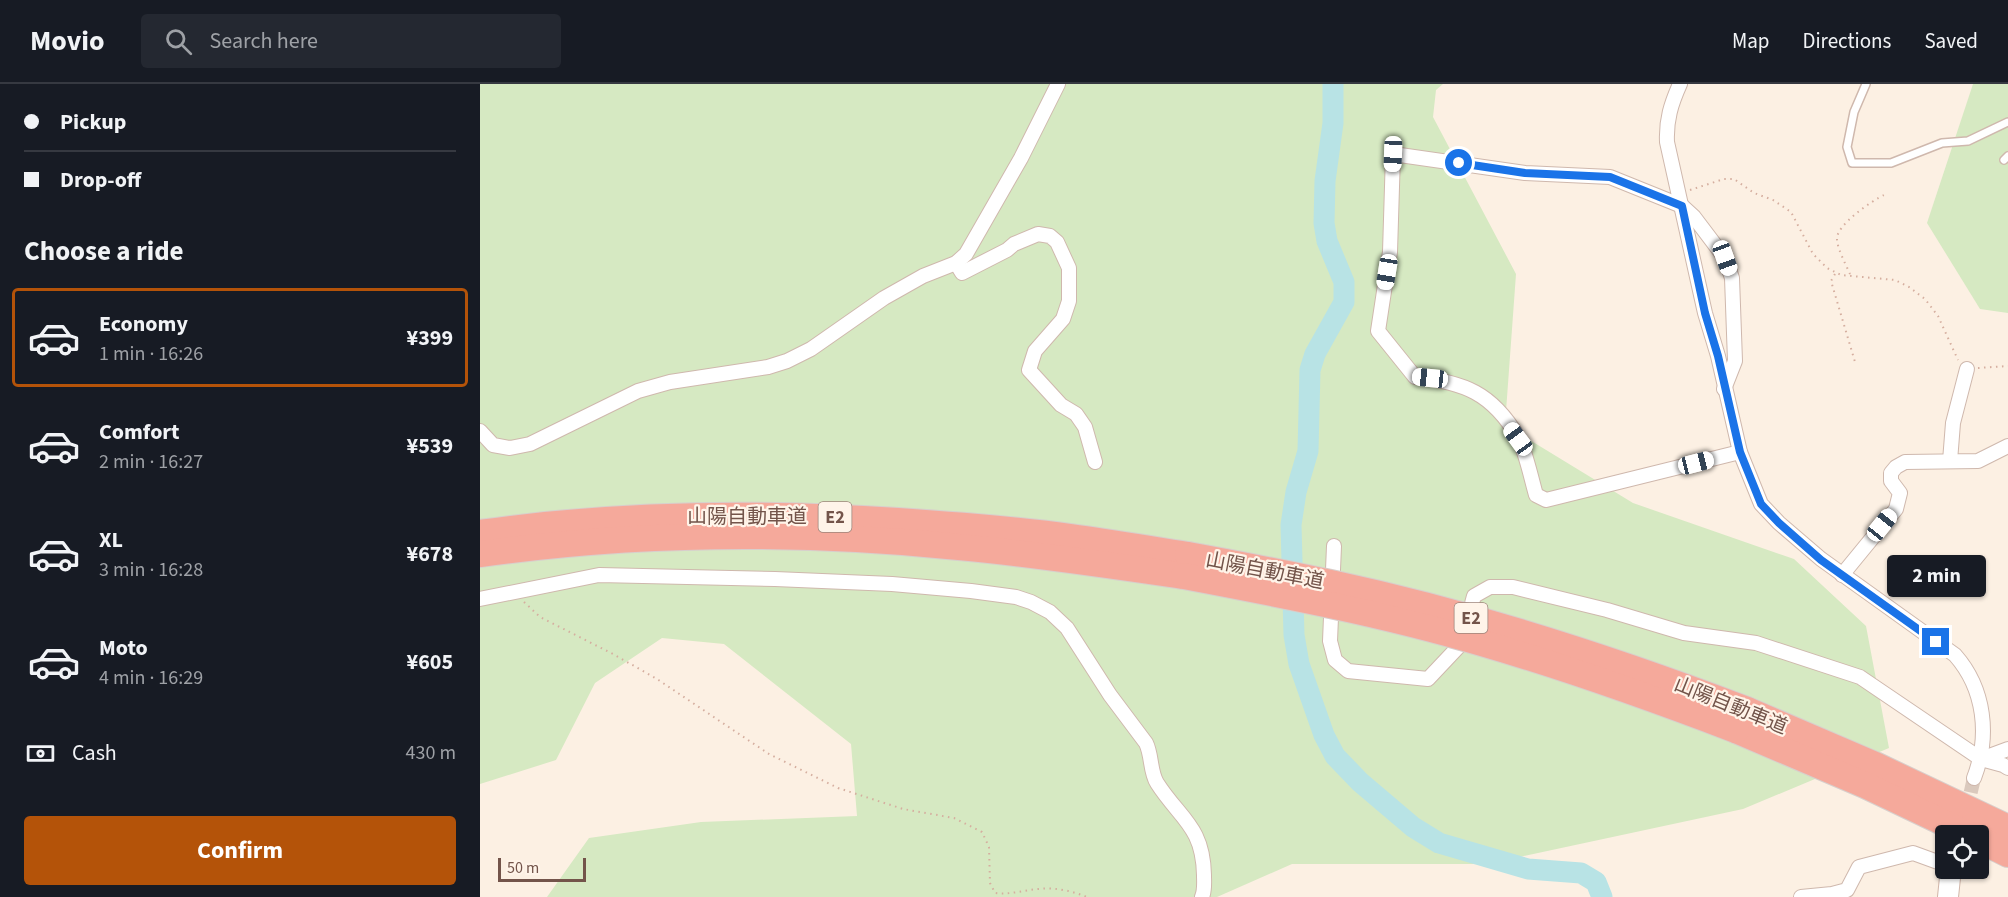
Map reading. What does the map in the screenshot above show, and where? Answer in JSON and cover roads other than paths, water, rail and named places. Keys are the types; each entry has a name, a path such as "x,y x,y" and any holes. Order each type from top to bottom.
{"highway":[{"name":"山陽自動車道","path":"480,531 638,517 708,515 835,517 960,525 1069,536 1186,565"},
{"name":"山陽自動車道","path":"480,554 625,539 835,538 1065,558 1186,565 1336,584 1482,621 1665,679 1865,785 1949,825"},
{"path":"480,563 625,539"},
{"name":"山陽自動車道","path":"1741,720 1875,765 2008,828"},
{"path":"1989,844 2008,854"}],"street":[{"path":"480,430 494,445 510,448 531,444 638,391 670,382 768,367 787,361 811,349 884,298 923,276 956,263 966,254 1022,158 1058,84"},
{"path":"1680,84 1670,106 1666,124 1667,142 1705,313 1718,356 1740,452 1761,504 1779,523 1842,574 1955,655 1966,667 1982,705 1981,759 1974,778"},
{"path":"1724,389 1735,361 1732,278 1725,258 1680,200 1610,177 1525,173 1393,154 1390,252 1378,331 1415,377 1445,380 1471,389 1495,406 1518,439 1536,495 1546,500 1740,452"},
{"path":"956,263 962,273 1007,250 1014,244 1038,234 1050,236 1057,242 1069,268 1069,301 1063,319 1035,351 1029,370 1061,405 1076,414 1085,427 1095,462"},
{"path":"1950,461 1953,423 1967,369"},
{"path":"1842,574 1896,509 1900,493 1891,481 1891,473 1896,467 1905,462 1978,461 2008,446"},
{"path":"1334,546 1330,641 1335,660 1348,671 1428,679 1461,644 1474,596 1490,587 1513,587 1607,610 1684,633 1756,643 1860,677 1981,759 2008,768"},
{"path":"480,599 599,575 764,578 892,584 1016,597 1032,602 1050,612 1067,628 1110,695 1146,743 1150,752 1155,781 1190,825 1204,856 1205,891 1202,897"},
{"path":"1981,759 2008,749"},
{"path":"1801,897 1832,894 1846,890 1859,867 1913,853 1935,861"},
{"path":"1948,897 1950,879"}],"lane":[{"path":"1866,84 1854,112 1847,147 1852,163 1891,163 1942,143 1968,141 2008,122"}],"waterway":[{"path":"1333,84 1333,123 1325,181 1324,223 1327,241 1344,282 1344,302 1315,354 1310,370 1308,451 1296,492 1291,525 1294,635 1299,664 1324,735 1335,756 1360,782 1413,827 1439,843 1528,869 1581,873 1596,882 1602,897"}],"tunnel":[{"path":"1966,813 1974,778"}]}
